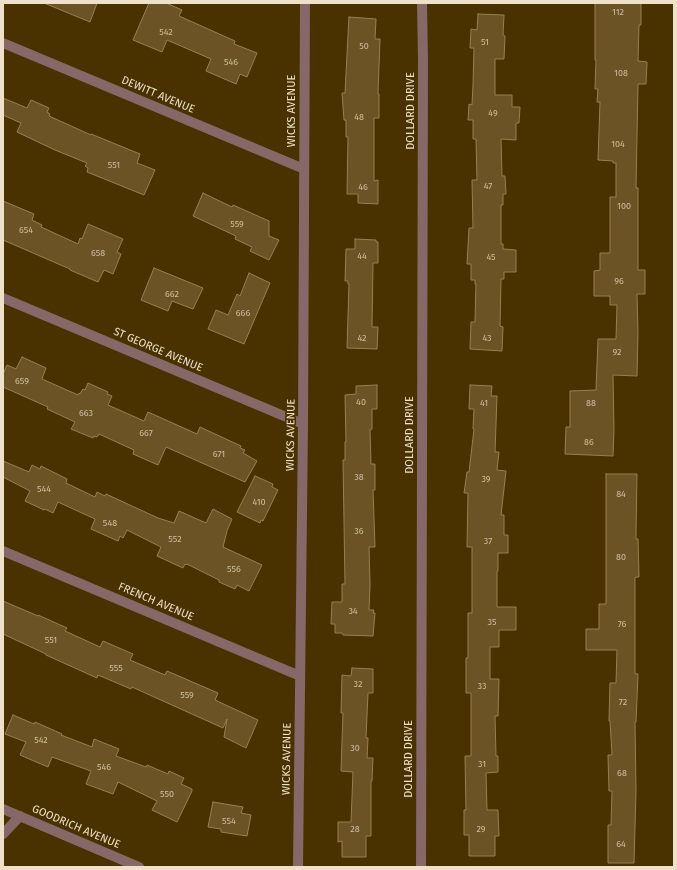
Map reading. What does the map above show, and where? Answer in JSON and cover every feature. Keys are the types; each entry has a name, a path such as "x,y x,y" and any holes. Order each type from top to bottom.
{"street":[{"name":"WICKS AVENUE","path":"298,867 303,424 305,3"},
{"name":"DOLLARD DRIVE","path":"421,867 422,3"},
{"name":"DEWITT AVENUE","path":"3,43 304,169"},
{"name":"ST GEORGE AVENUE","path":"3,298 303,424"},
{"name":"FRENCH AVENUE","path":"3,551 300,676"},
{"name":"GOODRICH AVENUE","path":"3,809 139,867"},
{"path":"3,834 20,816"}],"building":[{"path":"44,3 97,3 90,22"},
{"path":"149,3 166,3 182,10 179,16 235,41 234,44 257,53 247,77 240,74 236,84 206,71 211,59 167,40 162,52 133,40"},
{"path":"595,3 641,3 638,61 647,62 646,84 638,84 636,188 638,188 638,270 645,270 645,294 637,294 637,376 613,375 613,456 565,454 566,427 570,427 570,391 596,390 598,339 616,339 617,305 610,305 610,296 594,296 594,271 600,270 600,253 610,253 610,197 616,197 616,163 613,163 613,161 598,160 600,102 597,102 598,89 595,89"},
{"path":"478,14 504,15 504,59 495,59 495,95 512,95 512,107 520,107 519,123 516,123 516,140 501,139 502,176 505,176 506,194 503,194 503,205 501,205 501,244 503,244 503,249 516,250 516,272 504,272 504,279 501,279 500,326 503,327 502,351 470,349 471,322 475,322 476,284 475,280 471,280 471,264 467,264 469,228 473,228 472,180 477,180 476,139 473,139 473,120 468,120 469,104 472,105 473,84 474,48 470,48 471,29 477,30"},
{"path":"349,17 376,19 375,39 380,39 378,94 379,118 374,118 374,181 378,180 378,204 358,203 358,194 347,194 348,137 346,137 346,120 344,120 342,93 345,93"},
{"path":"3,98 27,108 31,100 49,108 47,112 50,114 49,116 91,135 140,154 137,163 155,170 144,195 87,172 88,168 85,166 87,163 17,132 21,123 3,115"},
{"path":"203,193 232,207 233,205 269,221 269,236 279,240 269,260 250,251 252,247 235,239 236,236 193,216"},
{"path":"3,201 34,214 32,220 42,225 41,227 78,244 80,238 82,239 88,224 123,239 117,252 121,254 113,274 104,270 98,282 3,240"},
{"path":"355,239 376,240 376,242 378,242 378,263 373,263 372,327 378,327 377,349 347,348 349,284 348,281 345,281 346,249 355,249"},
{"path":"154,268 203,288 193,309 172,301 168,311 141,300"},
{"path":"249,273 270,283 244,344 208,329 216,310 228,315 237,294 240,296"},
{"path":"22,357 46,368 42,379 78,395 83,389 85,390 88,383 108,392 107,394 112,396 108,405 144,421 148,412 197,434 200,427 241,446 240,448 245,450 243,453 257,461 245,482 166,447 158,465 133,454 134,450 99,434 97,437 94,436 93,438 71,429 75,422 47,409 48,407 3,387 3,374 7,365 16,369"},
{"path":"377,385 377,409 372,409 372,429 370,430 371,464 375,464 375,490 373,490 375,547 369,547 369,610 374,610 373,613 375,613 373,636 343,635 342,633 335,633 335,624 331,624 332,602 342,602 342,584 345,584 343,460 345,460 346,442 345,395 356,394 356,386"},
{"path":"470,385 492,386 491,396 497,396 495,452 499,452 497,470 506,471 501,515 504,515 504,535 508,535 508,553 498,553 497,607 516,607 516,630 499,630 499,647 490,647 490,679 499,679 498,716 495,716 498,772 486,773 487,810 498,810 499,836 495,836 495,856 469,856 469,835 464,835 464,810 466,810 465,756 471,756 471,693 466,693 466,658 468,658 468,613 472,613 472,547 467,547 468,493 464,493 467,472 469,472 474,429 474,409 469,409"},
{"path":"3,461 29,472 32,465 40,469 41,466 67,479 66,483 95,497 97,492 105,496 106,494 158,518 174,523 179,511 206,523 213,509 232,519 223,547 262,565 249,591 237,585 235,589 189,565 185,564 183,568 157,556 161,547 127,530 123,538 120,536 118,541 91,529 95,519 58,502 53,513 25,501 30,491 3,477"},
{"path":"606,474 637,474 636,539 638,539 639,577 635,578 635,674 638,674 635,722 636,790 634,863 608,863 608,825 611,825 612,791 609,791 608,755 612,755 609,721 610,683 616,683 617,650 586,650 586,629 599,629 599,604 606,604"},
{"path":"255,476 273,484 272,487 278,490 263,521 261,520 260,523 237,512"},
{"path":"3,601 67,628 65,631 100,647 103,641 133,654 130,660 165,675 167,671 218,693 215,700 258,720 246,748 224,737 227,719 223,728 132,687 131,689 98,675 97,678 3,634"},
{"path":"352,668 373,669 373,693 368,693 366,738 368,738 367,758 373,758 371,781 371,836 366,836 366,857 342,857 342,841 338,842 338,822 351,822 353,772 341,771 343,713 341,713 342,675 351,676"},
{"path":"13,715 34,724 35,722 62,734 61,735 92,747 94,739 119,749 116,756 146,767 147,765 168,774 169,771 184,778 181,784 192,789 192,791 177,822 152,810 157,801 118,782 113,794 86,784 91,771 52,757 48,767 20,755 26,742 5,734"},
{"path":"213,802 243,807 241,813 251,815 247,836 221,832 221,829 208,827"}]}
